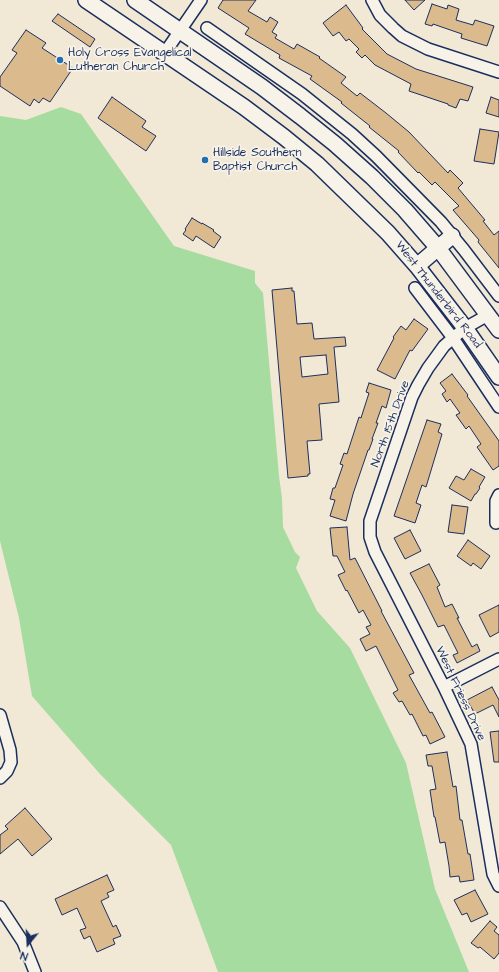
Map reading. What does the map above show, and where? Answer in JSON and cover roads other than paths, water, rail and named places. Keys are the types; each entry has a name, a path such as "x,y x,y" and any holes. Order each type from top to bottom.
{"main road":[{"name":"West Thunderbird Road","path":"86,0 244,108 284,137 317,164 388,232 418,266 465,328 499,377"},
{"path":"135,0 262,86 335,144 372,177 405,210 438,248 499,330"},
{"path":"418,266 452,236"}],"street":[{"path":"164,54 201,0"},
{"path":"372,0 380,15 392,28 416,44 499,72"},
{"path":"207,28 302,94 352,134 395,174 441,222 499,296"},
{"path":"224,61 234,46"},
{"name":"West Thunderbird Road","path":"415,288 453,338 499,407"},
{"name":"North 15th Drive","path":"373,546 370,537 370,521 412,397 428,368 444,346 465,328 488,315"},
{"path":"496,522 496,501 499,494"},
{"name":"West Friess Drive","path":"373,546 471,744 493,874 499,886"},
{"path":"444,687 499,659"},
{"path":"0,715 10,750 11,762 8,771 0,778"},
{"path":"0,907 23,942 35,972"}],"place":[{"name":"Holy Cross Evangelical Lutheran Church","path":"60,60"},
{"name":"Hillside Southern Baptist Church","path":"205,160"}]}
